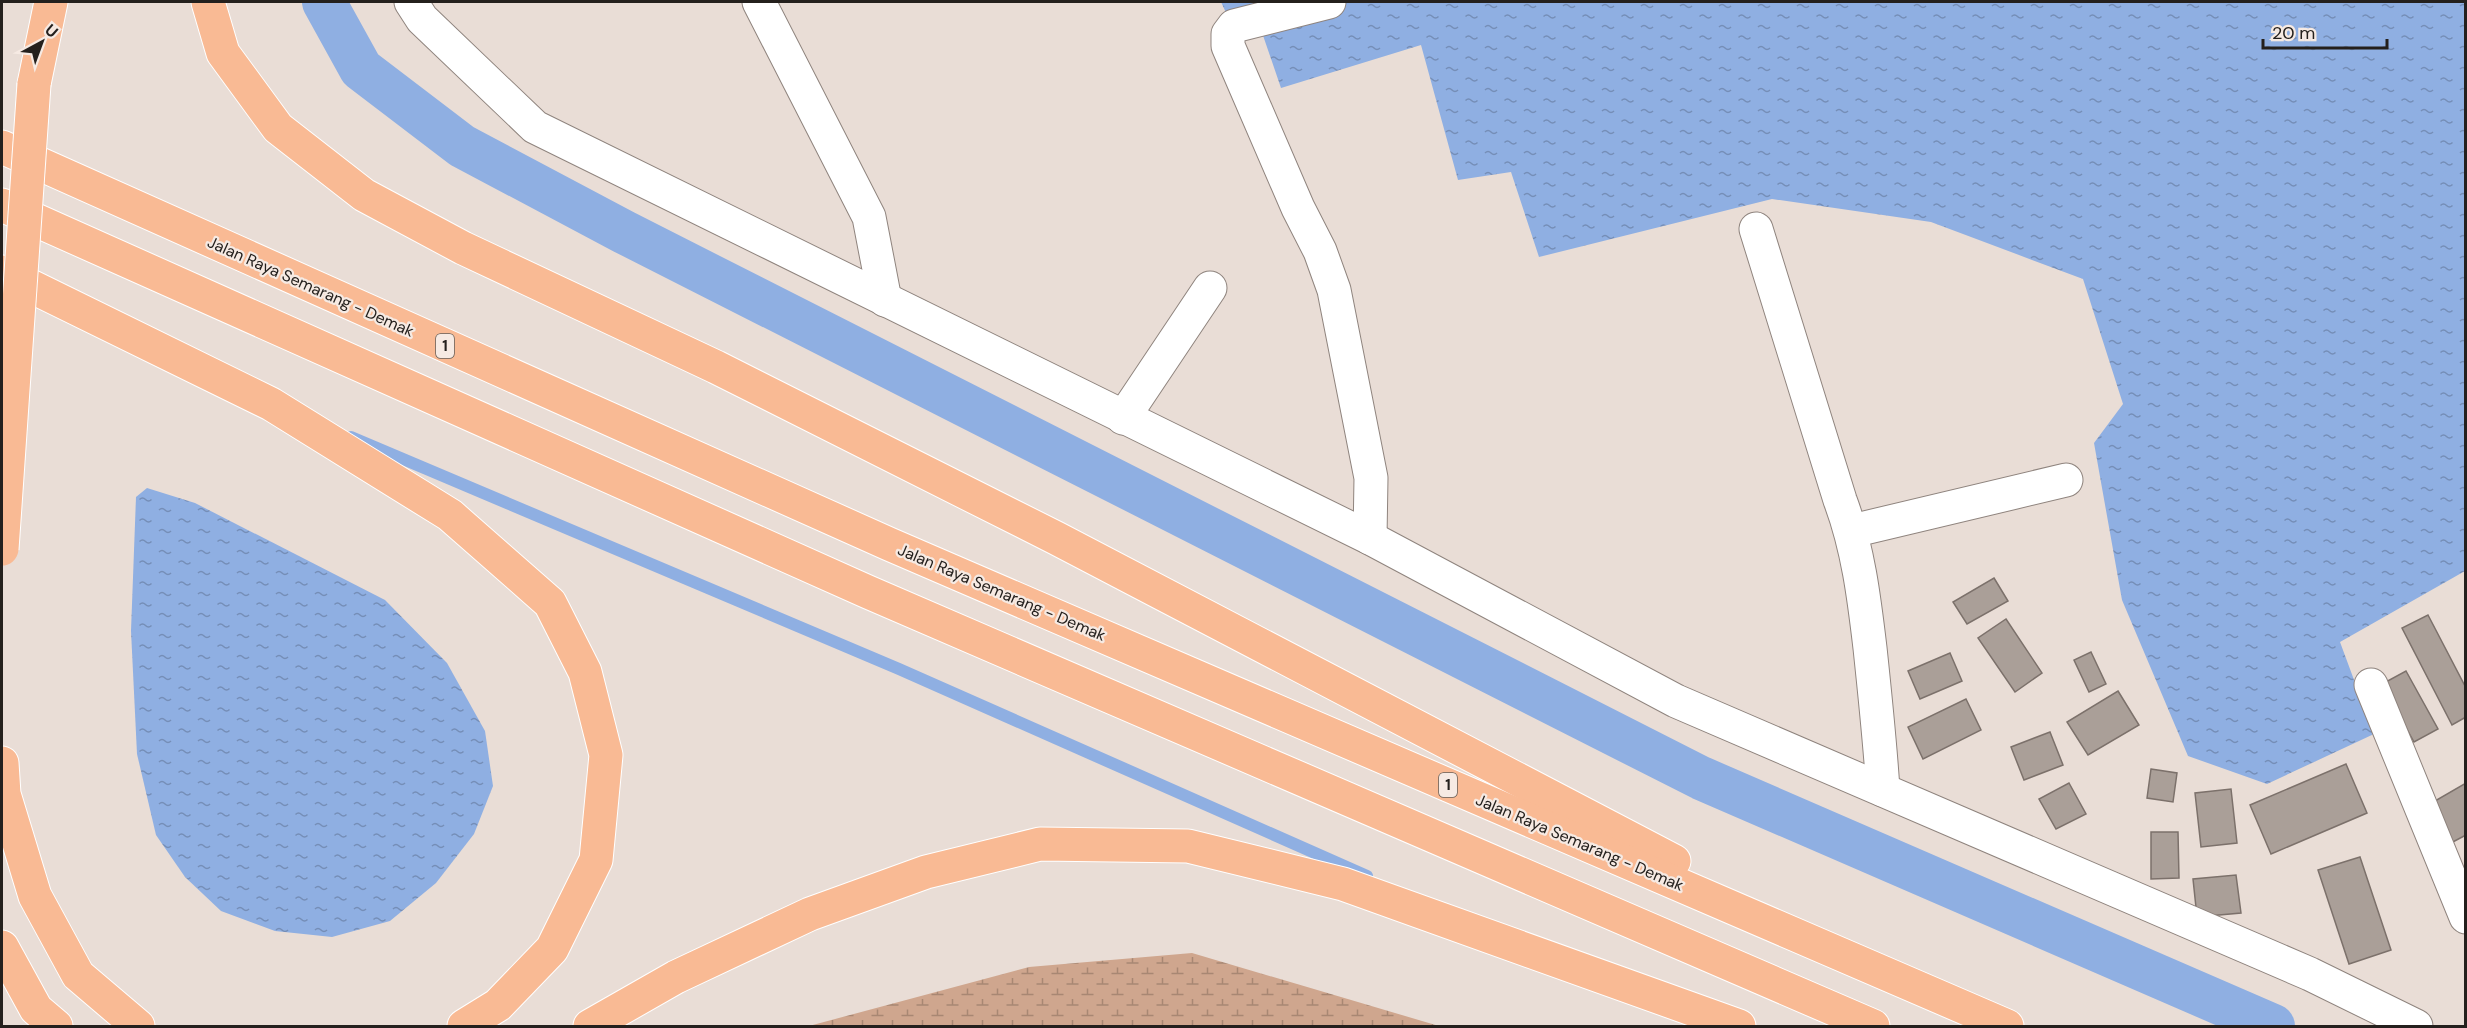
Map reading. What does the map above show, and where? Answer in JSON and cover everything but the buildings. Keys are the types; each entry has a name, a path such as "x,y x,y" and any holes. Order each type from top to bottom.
{"highway":[{"path":"2,549 34,84 51,2"},
{"path":"208,2 223,53 278,128 364,195 463,248 716,367 1056,538 1912,986"},
{"name":"Jalan Raya Semarang - Demak","path":"2,147 889,544 2007,1026"},
{"path":"2,205 868,592 1873,1026"},
{"path":"2,272 271,404 450,515 550,603 585,672 606,755 596,860 552,949 498,1005 464,1026"},
{"path":"2,763 4,794 35,896 78,975 138,1026"},
{"path":"590,1026 676,977 810,914 926,872 1040,844 1188,846 1342,884 1739,1026"},
{"path":"2,947 36,1010 56,1026"}],"street":[{"path":"411,2 422,19 535,127 1370,538 1676,701 2310,974 2416,1026"},
{"path":"759,2 869,217 885,300"},
{"path":"1329,2 1234,26 1228,34 1228,46 1298,208 1320,251 1334,290 1371,478 1370,538"},
{"path":"1756,229 1840,500 1852,531 1862,581 1879,725 1883,790"},
{"path":"1123,418 1210,288"},
{"path":"1852,531 2066,480"},
{"path":"2371,685 2466,917"}],"green space":[{"path":"1192,953 1439,1026 809,1026 1029,967"}],"water":[{"path":"1221,2 2465,2 2465,571 2340,642 2374,734 2267,784 2188,756 2122,600 2094,443 2123,404 2083,279 1931,222 1772,199 1539,257 1511,172 1458,180 1421,45 1281,88 1255,12 1229,19"},
{"path":"147,488 195,503 385,600 447,663 485,731 493,786 474,834 436,883 390,921 332,937 275,931 221,911 185,877 156,835 137,754 131,631 136,497"}],"waterway":[{"path":"324,2 361,69 462,146 624,232 1701,778 2273,1026"},
{"path":"351,437 899,669 1367,876"}]}
